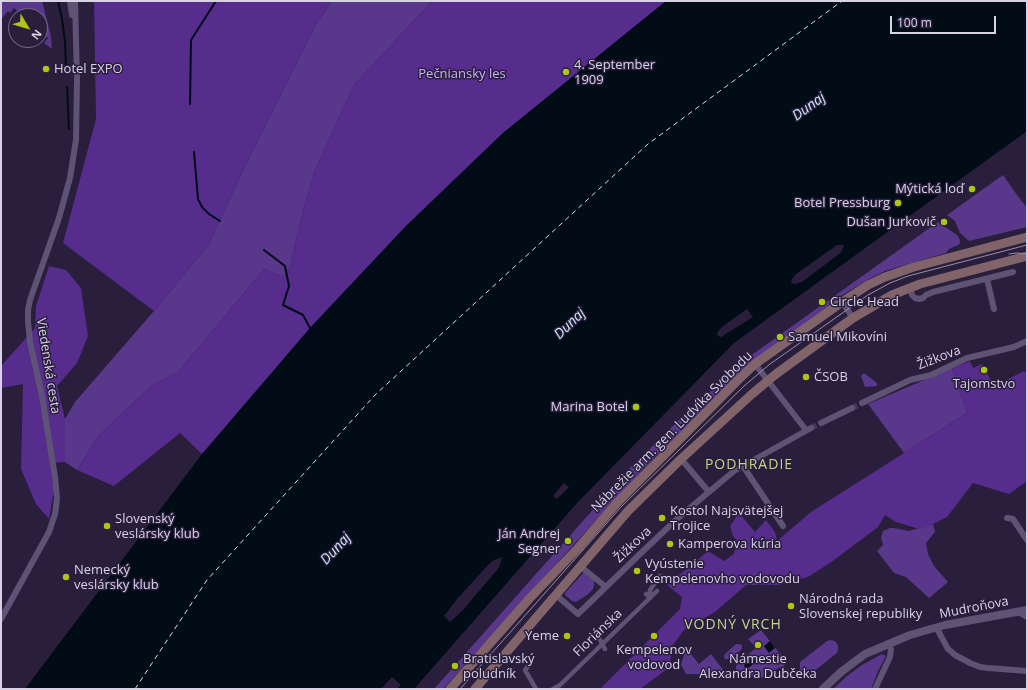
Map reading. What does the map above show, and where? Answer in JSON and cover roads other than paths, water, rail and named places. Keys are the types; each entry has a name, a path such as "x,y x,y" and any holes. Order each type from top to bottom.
{"main road":[{"name":"Nábrežie arm. gen. Ludvíka Svobodu","path":"450,689 530,598 578,548 617,503 755,364 842,302 868,285 885,277 928,263 1027,237"},
{"name":"Nábrežie arm. gen. Ludvíka Svobodu","path":"475,689 628,511 681,459 768,380 854,318 892,295 910,288 1027,256"}],"street":[{"name":"Viedenská cesta","path":"70,1 75,38"},
{"name":"Viedenská cesta","path":"1,619 49,532 54,520 56,507 57,498 55,477 42,396 30,342 28,320 30,300 59,218 70,178 76,140 77,79 75,1"},
{"path":"910,288 912,295 915,298 920,299 933,292 1013,272"},
{"path":"987,279 994,309"},
{"path":"842,302 854,318"},
{"name":"Žižkova","path":"862,404 910,380 931,375 967,358 1014,347 1027,341"},
{"path":"755,364 768,380"},
{"name":"Žižkova","path":"556,595 578,614 673,523 709,492 743,466 808,429 768,380"},
{"path":"821,423 852,408"},
{"path":"681,459 709,492"},
{"path":"743,466 782,526"},
{"path":"1007,518 1013,519 1027,540"},
{"path":"580,566 606,587"},
{"path":"648,596 650,590 660,576"},
{"name":"Floriánska","path":"553,689 560,685 604,647 648,596 657,591"},
{"name":"Mudroňova","path":"823,689 841,672 865,654 910,635 936,627 1027,610"},
{"path":"1018,612 1027,617"},
{"path":"936,627 948,649 955,655 970,663 985,668 1027,671"},
{"path":"598,638 604,647"},
{"path":"876,689 890,657 888,644"},
{"path":"529,665 525,670 536,689"}],"water":[{"name":"Dunaj","path":"666,1 1027,1 1027,131 734,343 577,503 414,689 25,689 202,454 310,328 406,226 503,133"},
{"path":"770,641 775,648 769,653 764,646"},
{"path":"752,657 756,662 748,668 745,667 745,663"}],"waterway":[{"path":"58,1 65,41 66,71"},
{"path":"190,104 191,40 216,1"},
{"path":"67,87 69,129"},
{"path":"194,152 198,199 202,207 209,214 220,221"},
{"path":"264,250 285,266 289,286 283,305 303,315 310,328"}],"tunnel":[{"path":"852,408 862,403"},
{"path":"811,428 821,423"}],"tram line":[{"path":"460,689 621,507 744,386 770,364 868,295 890,283 908,276 1027,245"},
{"path":"1009,254 1027,254"}],"place":[{"name":"Hotel EXPO","path":"46,69"},
{"name":"4. September 1909","path":"566,72"},
{"name":"Mýtická loď","path":"972,189"},
{"name":"Botel Pressburg","path":"898,203"},
{"name":"Dušan Jurkovič","path":"944,222"},
{"name":"Circle Head","path":"822,302"},
{"name":"Samuel Mikovíni","path":"780,337"},
{"name":"Tajomstvo","path":"984,370"},
{"name":"ČSOB","path":"806,377"},
{"name":"Marina Botel","path":"636,407"},
{"name":"Kostol Najsvätejšej Trojice","path":"662,518"},
{"name":"Slovenský veslársky klub","path":"107,526"},
{"name":"Ján Andrej Segner","path":"568,541"},
{"name":"Kamperova kúria","path":"670,544"},
{"name":"Vyústenie Kempelenovho vodovodu","path":"637,571"},
{"name":"Nemecký veslársky klub","path":"66,577"},
{"name":"Národná rada Slovenskej republiky","path":"791,606"},
{"name":"Yeme","path":"567,636"},
{"name":"Kempelenov vodovod","path":"654,636"},
{"name":"Námestie Alexandra Dubčeka","path":"758,645"},
{"name":"Bratislavský poludník","path":"455,666"}],"district":[{"name":"PODHRADIE","path":"749,465"},
{"name":"VODNÝ VRCH","path":"733,625"}],"park label":[{"name":"Pečniansky les","path":"462,74"}]}
